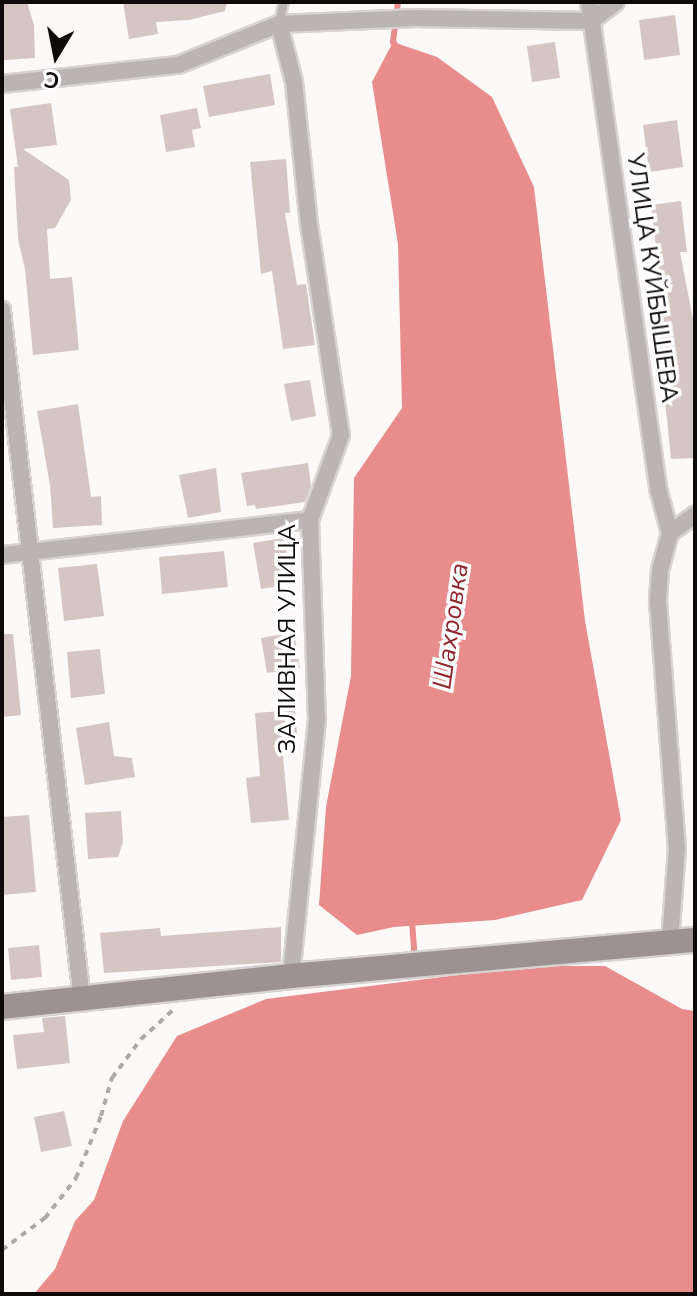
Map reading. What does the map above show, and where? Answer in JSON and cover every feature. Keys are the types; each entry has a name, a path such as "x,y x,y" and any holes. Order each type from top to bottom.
{"street":[{"name":"УЛИЦА КУЙБЫШЕВА","path":"589,2 659,492 670,533 660,571 658,602 677,848 670,941"},
{"path":"2,84 178,65 279,24 416,18 591,21 616,2"},
{"name":"ЗАЛИВНАЯ УЛИЦА","path":"279,24 294,82 309,224 341,435 310,520 317,720 291,976"},
{"path":"2,310 82,999"},
{"path":"670,533 695,515"},
{"path":"2,555 310,520"},
{"path":"2,1007 291,976 695,940"}],"lane":[{"path":"279,24 284,2"}],"path":[{"path":"2,1250 45,1218 76,1178 101,1116 112,1078 141,1039 201,985"}],"water":[{"path":"393,42 437,57 492,97 534,187 585,621 621,820 582,900 495,920 394,927 357,935 319,905 326,807 351,676 354,478 402,408 398,244 372,82"},
{"path":"529,966 605,966 682,1009 695,1011 695,1294 34,1294 55,1269 75,1221 94,1200 123,1121 177,1036 266,999"}],"building":[{"path":"27,2 34,25 35,58 4,60 2,4"},
{"path":"123,2 227,2 225,11 189,20 156,22 158,34 129,39"},
{"path":"675,15 680,55 644,60 639,20"},
{"path":"555,42 560,78 532,82 527,46"},
{"path":"270,74 275,105 209,117 203,86"},
{"path":"51,103 57,145 23,149 69,180 71,200 55,228 47,229 50,279 72,277 79,350 33,355 25,269 18,239 14,167 18,167 10,109"},
{"path":"197,108 201,128 192,130 195,147 166,152 160,115"},
{"path":"677,120 683,167 649,172 643,125"},
{"path":"286,159 290,213 285,213 297,285 306,284 315,345 283,349 272,271 261,274 250,162"},
{"path":"681,201 687,252 680,252 695,330 695,458 671,459 653,284 660,282 651,205"},
{"path":"310,380 316,416 291,421 284,384"},
{"path":"78,404 91,497 101,496 102,525 53,528 50,485 37,411"},
{"path":"308,463 311,486 305,502 256,509 255,505 247,506 241,473"},
{"path":"216,468 221,512 188,518 179,475"},
{"path":"284,538 292,584 261,589 253,543"},
{"path":"224,551 228,587 162,594 159,557"},
{"path":"97,564 104,616 64,621 58,568"},
{"path":"294,632 300,668 267,673 261,638"},
{"path":"2,634 13,634 21,715 2,717"},
{"path":"100,649 105,694 71,698 67,652"},
{"path":"295,710 298,745 282,746 289,820 251,823 246,778 260,776 255,713"},
{"path":"109,722 114,756 132,758 135,777 85,785 76,728"},
{"path":"121,811 123,842 118,857 88,859 85,813"},
{"path":"29,815 36,892 2,895 2,817"},
{"path":"281,927 281,962 104,973 100,933 160,928 161,936"},
{"path":"39,945 42,977 11,980 8,948"},
{"path":"65,1016 70,1063 17,1069 13,1035 44,1032 42,1018"},
{"path":"64,1111 72,1146 41,1152 34,1117"}],"waterway":[{"name":"Шахровка","path":"398,2 393,42 398,48"},
{"name":"Шахровка","path":"412,921 415,961"}]}
